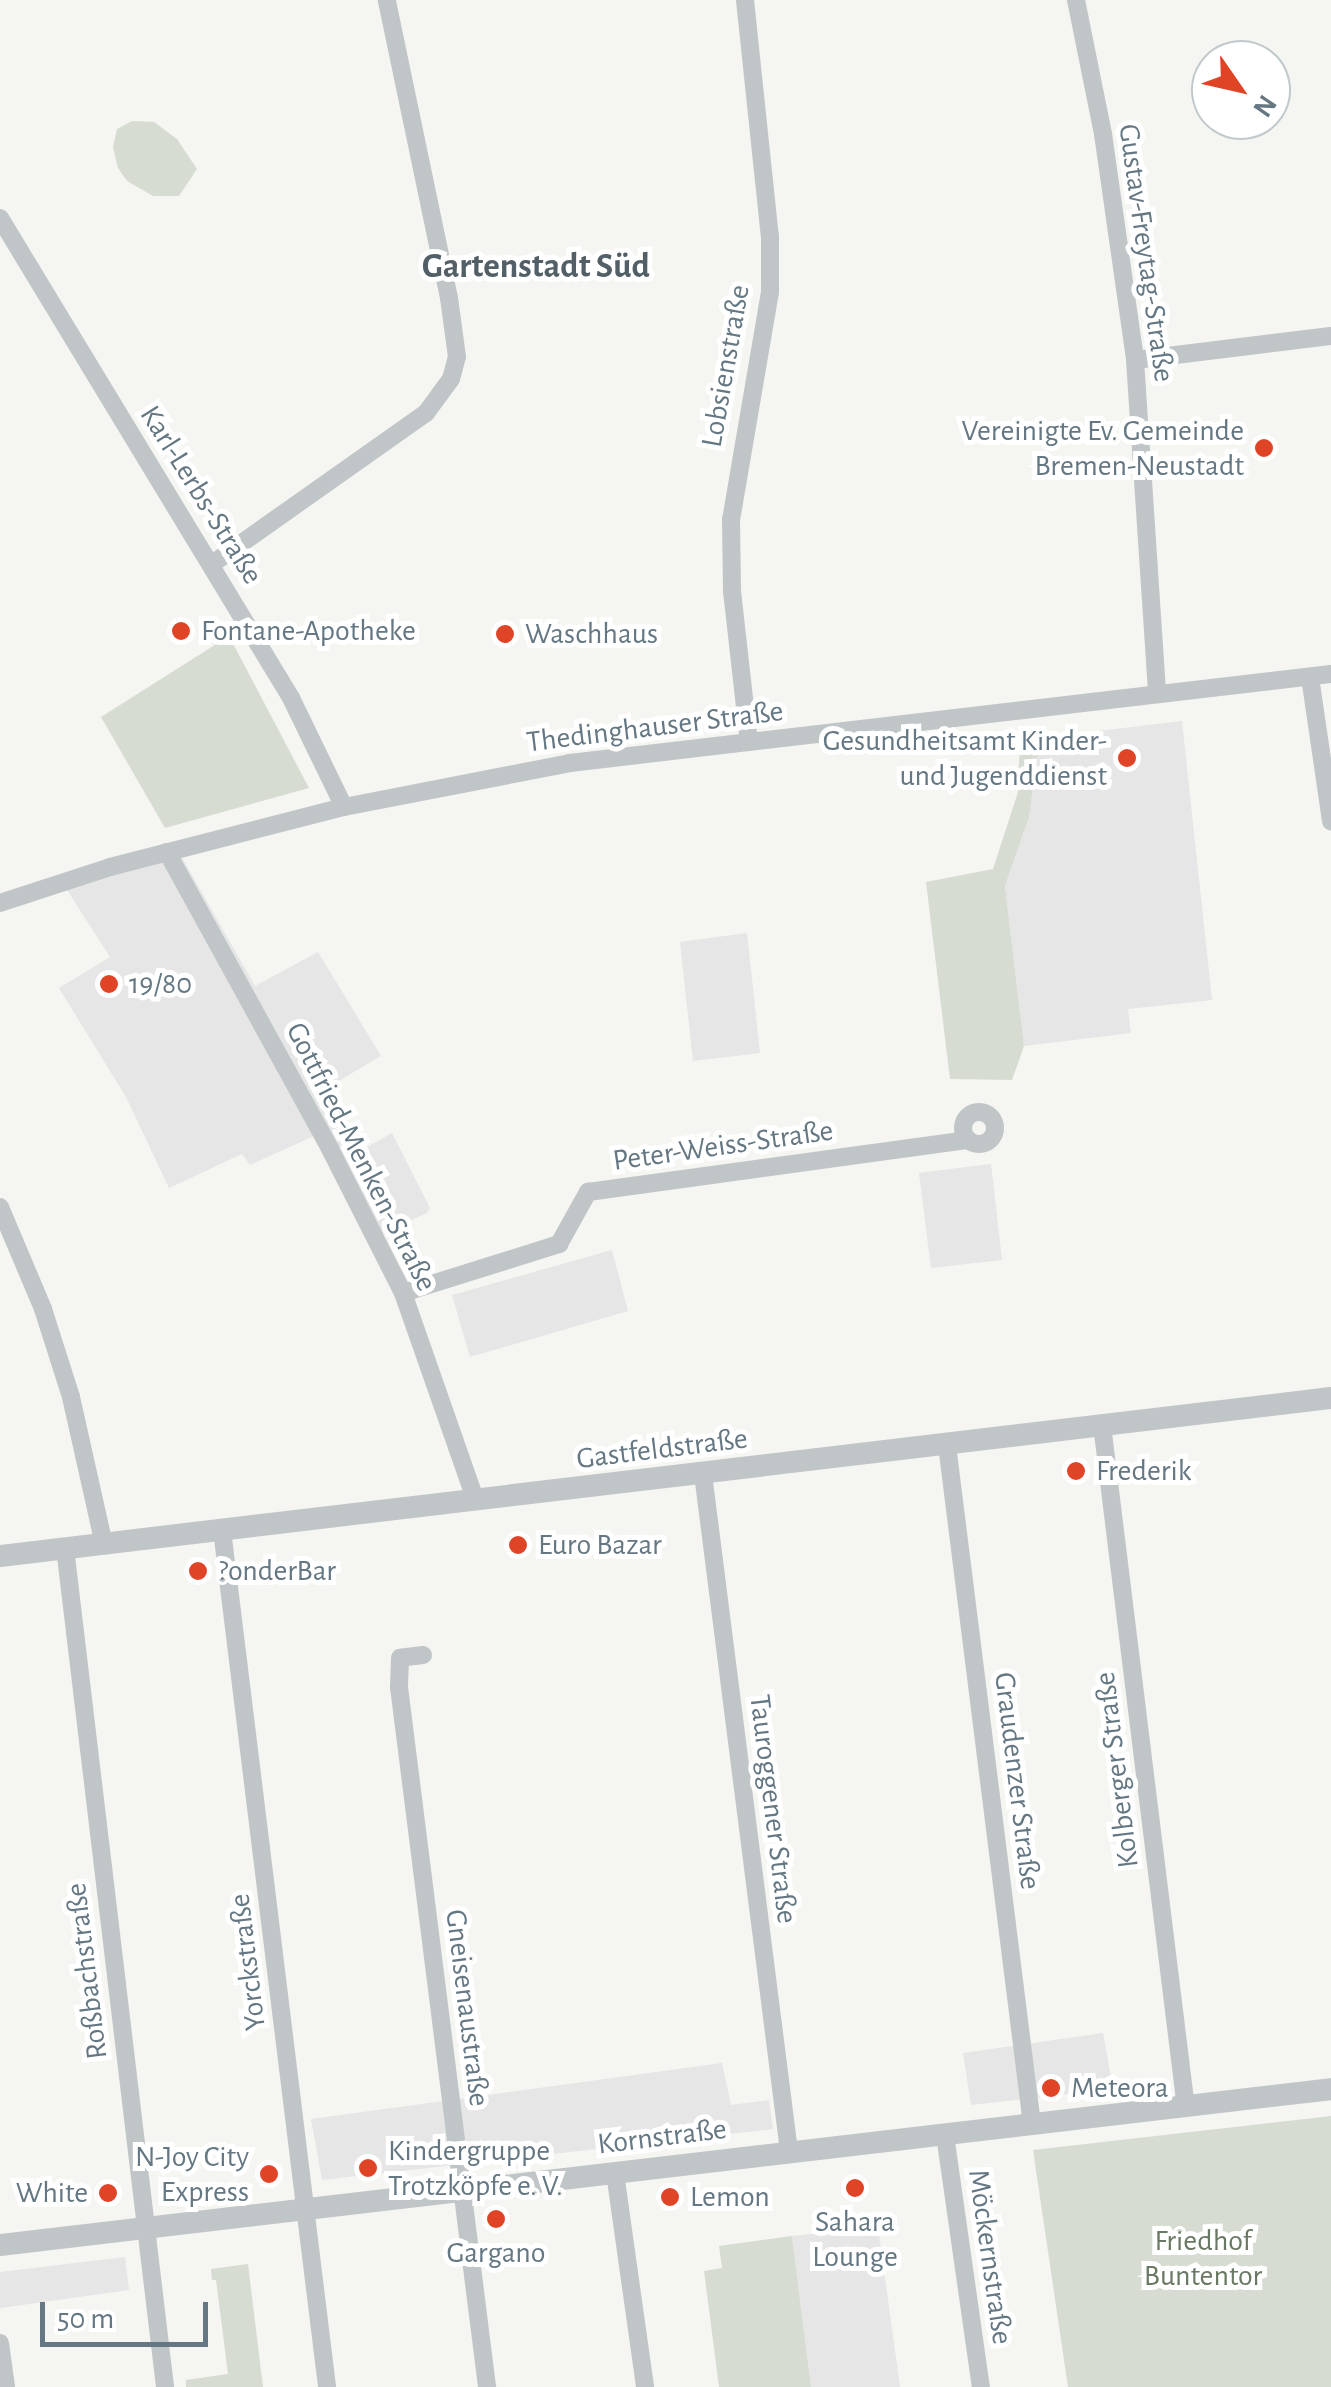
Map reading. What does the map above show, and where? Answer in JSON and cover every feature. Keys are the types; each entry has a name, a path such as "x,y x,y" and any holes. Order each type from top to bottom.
{"street":[{"path":"212,564 426,413 451,379 457,357 449,298 387,0"},
{"name":"Lobsienstraße","path":"745,0 770,236 770,292 738,455 730,524 732,592 749,742"},
{"name":"Gustav-Freytag-Straße","path":"1076,0 1109,171 1135,360 1157,694"},
{"name":"Karl-Lerbs-Straße","path":"0,218 291,698 344,807"},
{"path":"1135,360 1331,336"},
{"name":"Thedinghauser Straße","path":"0,903 167,852 344,807 601,758 1331,674"},
{"path":"1310,676 1331,821"},
{"name":"Gottfried-Menken-Straße","path":"167,852 330,1149 403,1294 476,1501"},
{"name":"Peter-Weiss-Straße","path":"403,1294 559,1244 588,1192 968,1140"},
{"path":"0,1207 42,1309 70,1397 104,1545"},
{"name":"Gastfeldstraße","path":"0,1556 1331,1398"},
{"name":"Kolberger Straße","path":"1102,1425 1186,2108"},
{"name":"Graudenzer Straße","path":"947,1444 1032,2125"},
{"name":"Tauroggener Straße","path":"702,1474 789,2151"},
{"name":"Yorckstraße","path":"222,1530 327,2387"},
{"name":"Roßbachstraße","path":"66,1548 165,2387"},
{"name":"Gneisenaustraße","path":"423,1656 400,1658 399,1687 487,2387"},
{"name":"Kornstraße","path":"0,2245 1331,2089"},
{"name":"Möckernstraße","path":"945,2134 981,2387"},
{"path":"616,2174 645,2387"},
{"path":"0,2343 6,2387"}],"shaded area":[{"path":"1182,721 1212,1000 1128,1009 1131,1033 1024,1046 1005,886 1029,817 1040,738"},
{"path":"180,854 255,986 318,952 381,1056 320,1092 353,1155 392,1133 430,1208 427,1213 370,1239 316,1135 250,1165 242,1154 169,1188 126,1097 59,988 110,957 65,887"},
{"path":"747,933 760,1053 693,1061 680,942"},
{"path":"991,1164 1002,1260 931,1268 919,1173"},
{"path":"612,1250 628,1311 470,1357 452,1295"},
{"path":"1103,2033 1113,2089 971,2105 963,2053"},
{"path":"722,2063 731,2105 769,2100 773,2129 322,2180 311,2119"},
{"path":"878,2227 900,2387 811,2387 792,2236"},
{"path":"125,2257 129,2290 0,2308 0,2272"}],"green space":[{"path":"132,121 154,122 177,139 197,169 179,196 153,196 127,181 118,168 113,147 117,129"},
{"path":"229,636 309,788 165,828 101,717"},
{"path":"1040,738 1029,817 1005,886 1024,1046 1012,1080 950,1079 926,882 993,869 1018,792 1020,739"},
{"name":"Friedhof Buntentor","path":"1331,2116 1331,2387 1068,2387 1033,2150"},
{"path":"792,2236 811,2387 719,2387 704,2271 722,2268 719,2246"},
{"path":"248,2264 263,2387 186,2387 186,2380 228,2374 216,2280 212,2280 211,2269"}],"place":[{"name":"Vereinigte Ev. Gemeinde Bremen-Neustadt","path":"1264,448"},
{"name":"Fontane-Apotheke","path":"181,631"},
{"name":"Waschhaus","path":"505,634"},
{"name":"Gesundheitsamt Kinder- und Jugenddienst","path":"1127,758"},
{"name":"19/80","path":"109,984"},
{"name":"Frederik","path":"1076,1471"},
{"name":"Euro Bazar","path":"518,1545"},
{"name":"?onderBar","path":"198,1571"},
{"name":"Meteora","path":"1051,2088"},
{"name":"Kindergruppe Trotzköpfe e. V.","path":"368,2168"},
{"name":"N-Joy City Express","path":"269,2174"},
{"name":"Sahara Lounge","path":"855,2188"},
{"name":"White","path":"108,2193"},
{"name":"Lemon","path":"670,2197"},
{"name":"Gargano","path":"496,2219"}],"district":[{"name":"Gartenstadt Süd","path":"536,267"}]}
